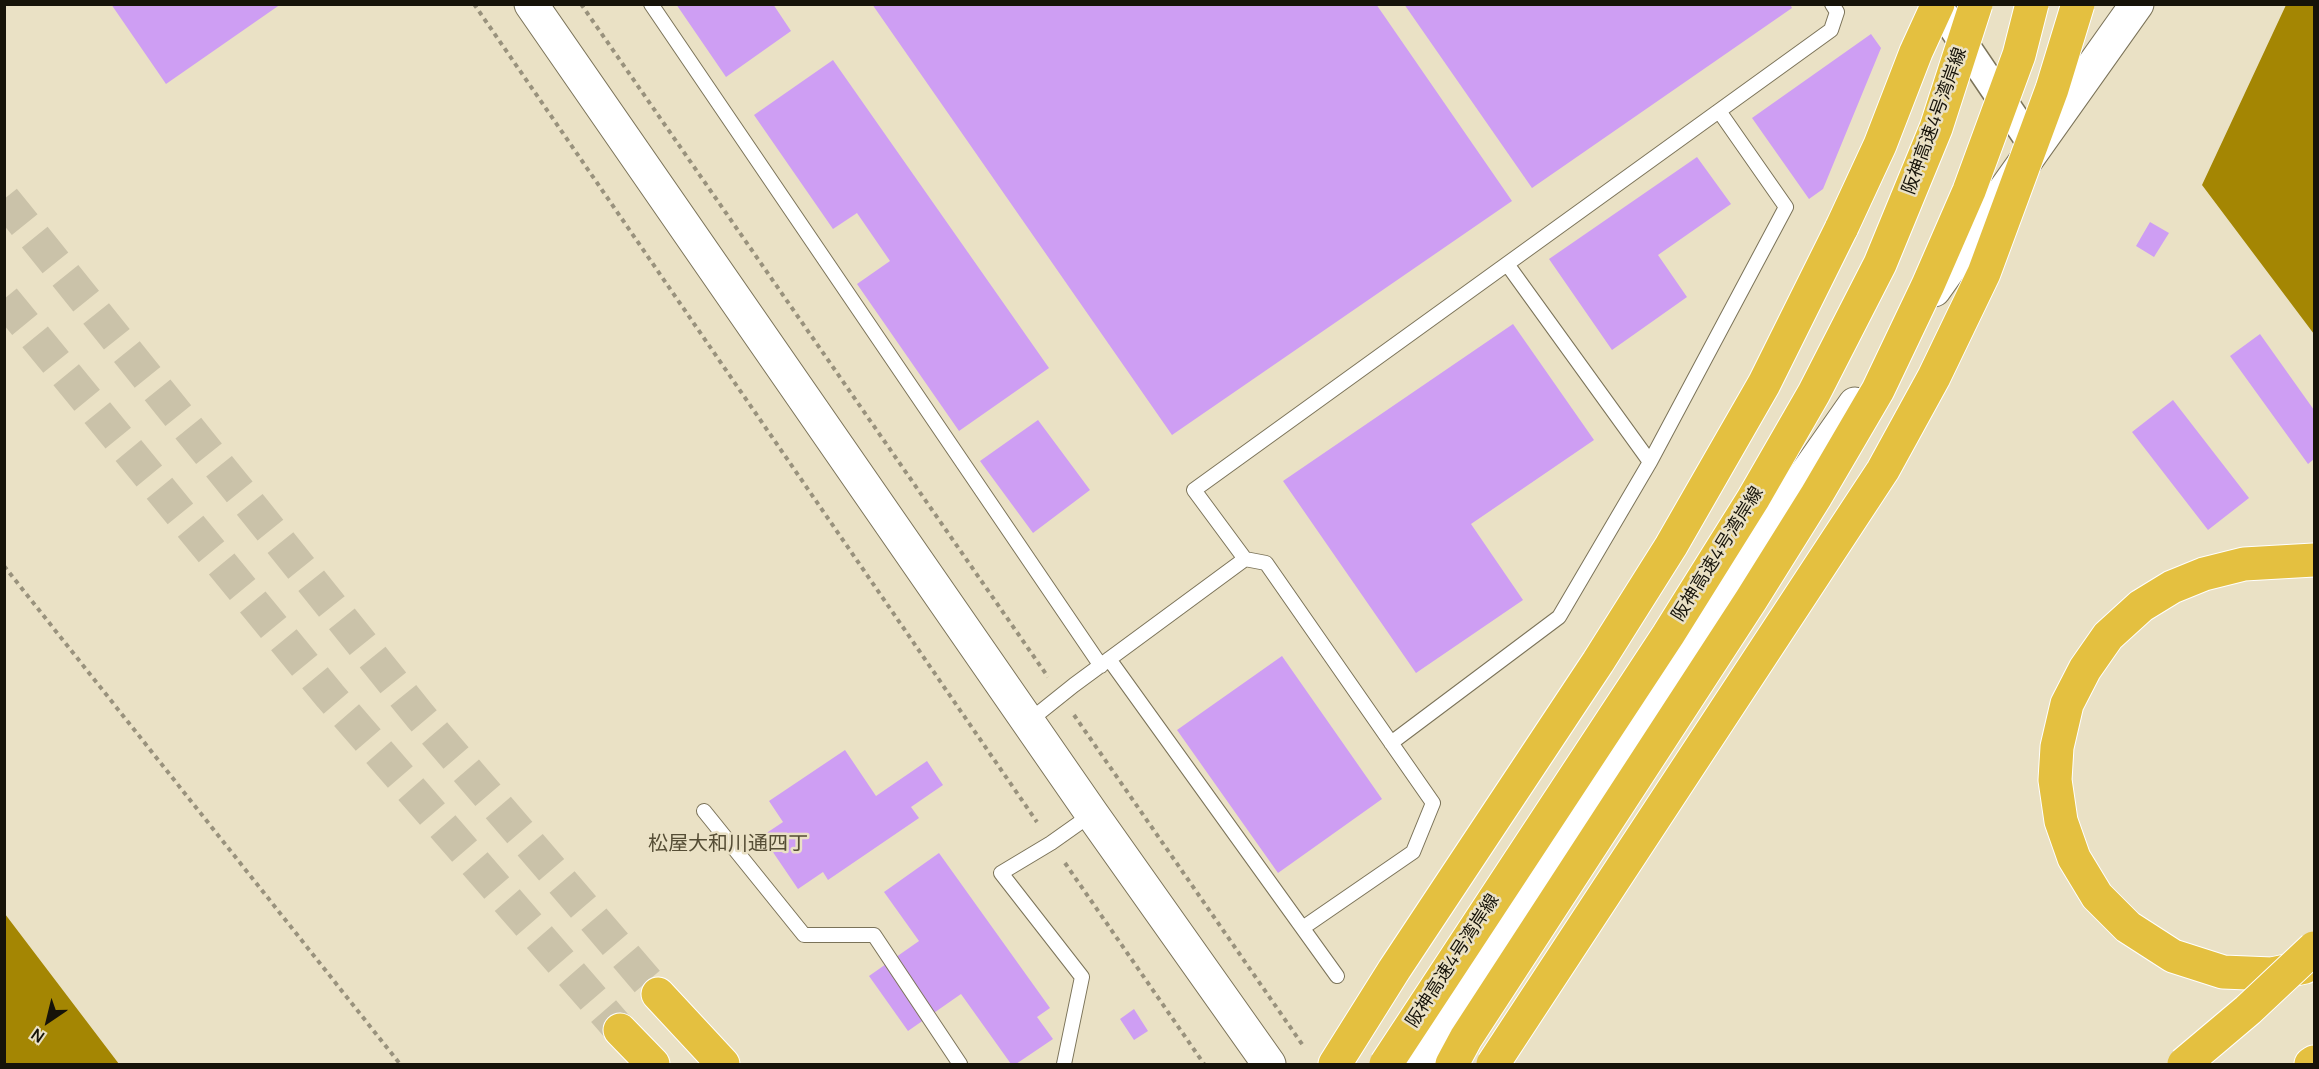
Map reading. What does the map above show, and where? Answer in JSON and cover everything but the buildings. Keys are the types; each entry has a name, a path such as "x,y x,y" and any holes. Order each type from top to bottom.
{"highway":[{"path":"1323,1060 1394,970 1598,662 1723,460 1806,303 1880,145 1916,52 1938,4"},
{"name":"阪神高速4号湾岸線","path":"1386,1065 1668,635 1753,499 1815,393 1880,264 1936,128 1976,4"},
{"path":"1452,1065 1473,1028 1757,591 1878,390 1928,285 1969,191 2019,56 2032,4"},
{"path":"1493,1065 1883,470 1917,408 1984,273 2052,89 2078,4"},
{"path":"2314,560 2244,564 2204,574 2172,587 2141,606 2108,636 2085,669 2067,704 2056,747 2055,780 2061,821 2074,858 2097,896 2128,927 2173,956 2223,972 2272,974 2314,965"},
{"path":"2184,1065 2248,1010 2314,948"},
{"path":"658,994 723,1065"},
{"path":"620,1030 653,1065"}],"street":[{"path":"531,4 1092,814 1269,1065"},
{"path":"1938,4 2034,147"},
{"path":"1421,1065 1772,523 2034,147 2138,4"}],"lane":[{"path":"651,4 1105,662 1304,927 1337,976"},
{"path":"1304,927 1413,852 1433,803 1266,563 1245,559 1194,490 1831,30 1837,12 1832,4"},
{"path":"1391,743 1559,617 1650,462 1786,207 1719,111"},
{"path":"1507,264 1650,462"},
{"path":"1029,721 1060,695 1245,559"},
{"path":"704,811 804,935 874,934 960,1065"},
{"path":"1064,1065 1082,977 1002,873 1092,814"}],"path":[{"path":"474,4 1204,1065"},
{"path":"581,4 1060,695 1323,1060"},
{"path":"4,566 400,1065"}],"shaded area":[{"path":"2286,5 2314,5 2314,334 2202,185"},
{"path":"5,914 119,1064 5,1064"}],"tunnel":[{"path":"4,199 420,716 658,994"},
{"path":"4,299 330,696 620,1030"}],"district":[{"name":"松屋大和川通四丁","path":"728,844"}]}
